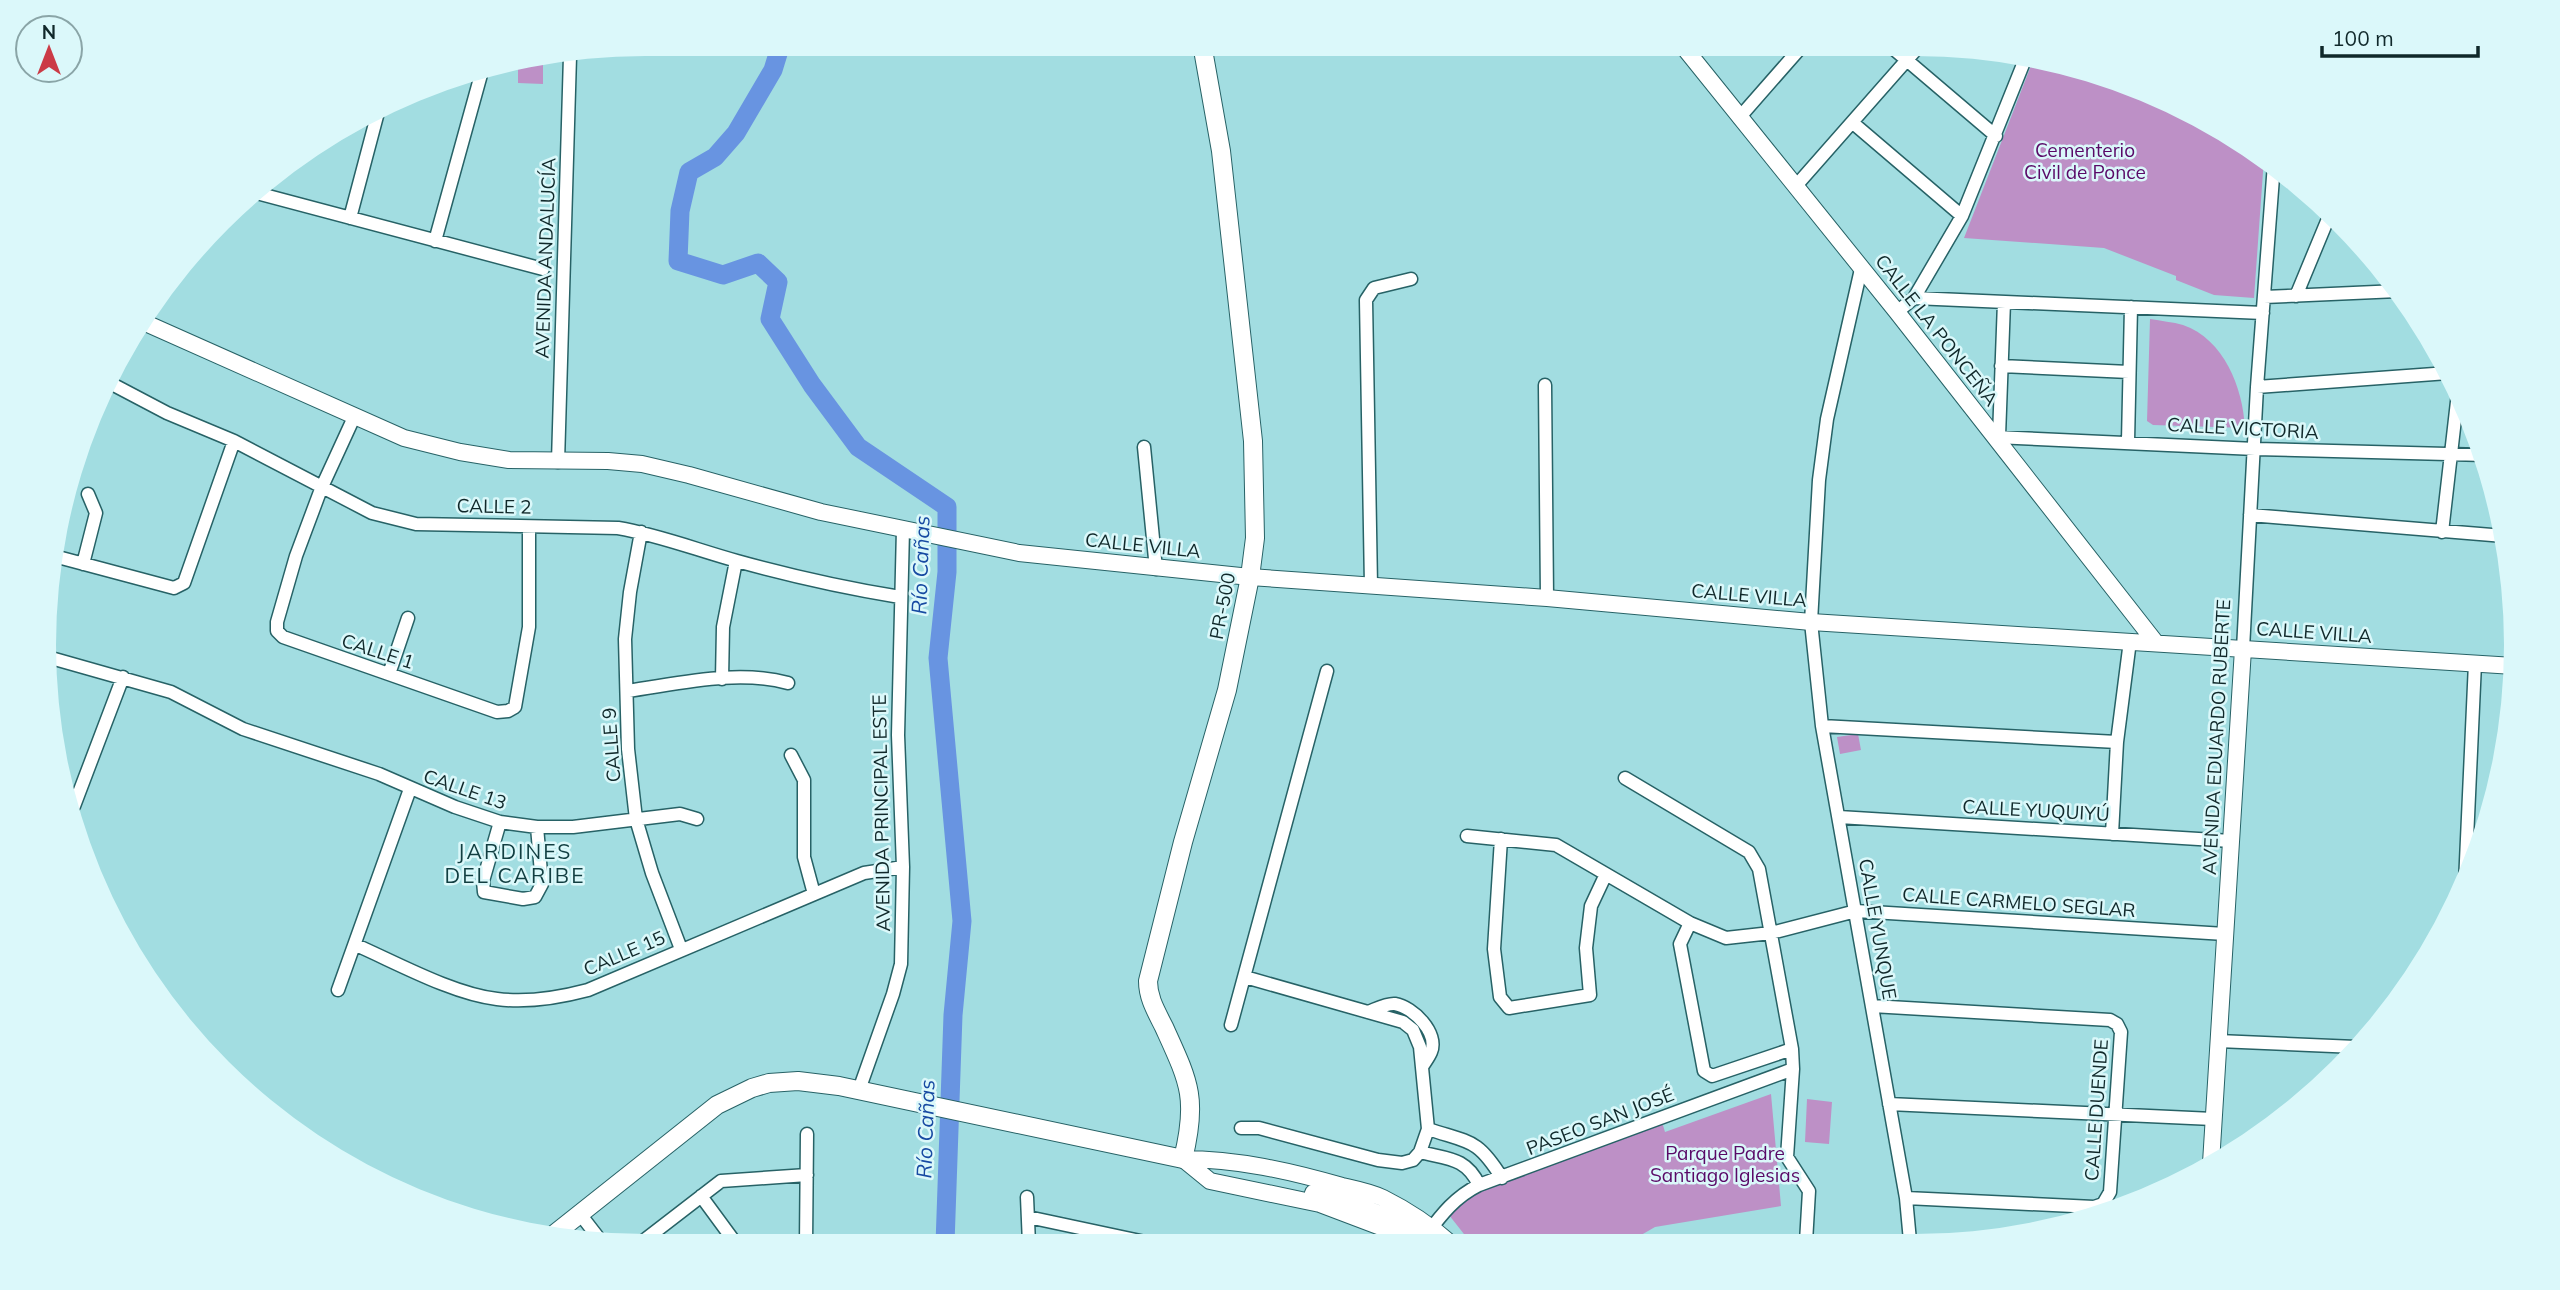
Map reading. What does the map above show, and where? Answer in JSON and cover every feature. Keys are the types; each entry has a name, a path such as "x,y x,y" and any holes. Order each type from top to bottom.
{"highway":[{"name":"PR-500","path":"1183,1159 1191,1127 1192,1098 1178,1059 1151,1001 1148,981 1183,842 1227,690 1250,577 1255,538 1253,440 1221,151 1204,56"},
{"path":"562,1228 702,1116 735,1096 769,1083 821,1083 1183,1159"}],"main road":[{"name":"CALLE LA PONCEÑA","path":"1691,56 1997,436 2156,643"},
{"name":"CALLE VILLA","path":"150,325 404,438 460,452 509,460 642,464 821,512 1019,553 1156,569 1547,598 1811,622 2503,665"},
{"name":"AVENIDA EDUARDO RUBERTE","path":"2211,1154 2243,649"},
{"path":"1183,1159 1210,1181 1272,1194 1311,1193 1339,1199 1378,1212 1417,1234"},
{"path":"1183,1159 1245,1163 1318,1179 1381,1197 1420,1234"}],"street":[{"path":"1739,118 1793,56"},
{"path":"1901,56 1996,136"},
{"path":"1795,187 1910,56"},
{"name":"AVENIDA ANDALUCÍA","path":"558,462 570,61"},
{"path":"1897,312 1914,298 1962,216 2023,66"},
{"path":"435,241 480,80"},
{"path":"350,218 376,121"},
{"path":"1853,123 1962,216"},
{"name":"AVENIDA EDUARDO RUBERTE","path":"2243,649 2257,387 2273,177"},
{"path":"265,195 543,269"},
{"path":"2296,296 2326,224"},
{"name":"CALLE YUNQUE","path":"1861,269 1827,419 1819,480 1811,622 1822,726 1906,1198 1909,1234"},
{"path":"1371,586 1366,300 1374,288 1411,279"},
{"path":"2264,297 2386,292"},
{"path":"1914,298 2263,313"},
{"path":"1997,436 2004,302"},
{"path":"2128,441 2132,307"},
{"path":"2001,366 2129,372"},
{"path":"2257,387 2437,374"},
{"path":"1545,385 1547,598"},
{"name":"CALLE 2","path":"116,386 234,441 321,489 393,520 416,524 618,528 828,584 900,597"},
{"path":"2442,532 2456,412"},
{"name":"CALLE 1","path":"355,415 321,489 296,555 277,622 278,631 290,641 497,712 508,710 514,707 529,627 529,527"},
{"name":"CALLE VICTORIA","path":"1997,436 2255,449 2473,455"},
{"path":"62,559 178,593 184,583 234,441"},
{"path":"1144,447 1156,569"},
{"path":"83,565 96,513 89,494"},
{"path":"2250,515 2494,535"},
{"name":"AVENIDA PRINCIPAL ESTE","path":"859,1090 901,964 903,867 898,735 900,597 910,531"},
{"name":"CALLE 9","path":"641,532 625,639 628,749 636,819 652,873 681,949"},
{"path":"722,679 723,627 736,561"},
{"path":"389,674 408,618"},
{"path":"2112,834 2118,743 2130,641"},
{"path":"56,659 172,692 243,729 379,774 410,789"},
{"path":"2466,851 2475,663"},
{"path":"1231,1025 1328,671"},
{"path":"77,799 123,677"},
{"path":"627,691 722,679 771,678 788,683"},
{"path":"1822,726 2118,743"},
{"path":"791,755 804,780 804,857 814,894"},
{"path":"1625,778 1749,852 1759,869 1792,1049 1787,1157 1809,1191 1806,1234"},
{"name":"CALLE 13","path":"338,990 410,789 499,822 537,827 573,827 680,814 697,819"},
{"name":"CALLE YUQUIYÚ","path":"1839,817 2231,841"},
{"path":"499,822 483,881 484,892 523,899 535,897 542,884 537,827"},
{"name":"CALLE CARMELO SEGLAR","path":"1467,836 1556,845 1690,923 1726,938 1771,933 1856,911 2225,934"},
{"path":"1501,839 1494,949 1500,997 1509,1008 1590,995 1586,948 1591,906 1606,874"},
{"name":"CALLE 15","path":"356,944 465,992 495,999 523,1001 557,998 588,990 864,873 903,867"},
{"path":"1690,923 1680,944 1704,1071 1712,1076 1792,1049"},
{"path":"1241,1128 1259,1128 1378,1160 1402,1163 1413,1160 1420,1152 1428,1129 1420,1047 1413,1030 1403,1022 1245,977"},
{"name":"CALLE DUENDE","path":"1872,1006 2114,1022 2121,1032 2110,1192 2103,1203"},
{"path":"2218,1041 2345,1047"},
{"name":"PASEO SAN JOSÉ","path":"1427,1234 1448,1206 1479,1185 1793,1069"},
{"path":"1889,1104 2213,1119"},
{"path":"1428,1129 1478,1146 1502,1178"},
{"path":"806,1234 807,1134"},
{"path":"1420,1152 1464,1164 1479,1185"},
{"path":"656,1234 721,1181 807,1175"},
{"path":"701,1196 729,1234"},
{"path":"1027,1198 1029,1234"},
{"name":"CALLE DUENDE","path":"1906,1198 2095,1206"},
{"path":"580,1214 594,1232"},
{"path":"1028,1217 1108,1234"}],"green space":[{"path":"543,65 543,84 518,83 518,70"},
{"name":"Cementerio Civil de Ponce","path":"2030,67 2104,87 2140,101 2210,135 2263,170 2254,298 2214,295 2176,280 2176,276 2104,248 1964,238"},
{"path":"2150,319 2183,325 2210,341 2229,367 2240,397 2245,428 2153,425 2147,421"},
{"path":"1858,734 1861,750 1840,754 1837,737"},
{"name":"Parque Padre Santiago Iglesias","path":"1771,1094 1781,1206 1655,1227 1643,1234 1464,1234 1449,1215 1466,1194 1662,1122 1665,1132"},
{"path":"1807,1099 1832,1102 1829,1144 1805,1142"}],"waterway":[{"name":"Río Cañas","path":"777,56 773,70 736,133 715,157 689,172 680,211 678,261 723,275 758,263 778,282 770,319 812,385 858,447 947,507 947,572 938,658 962,921 953,1015 945,1234"}],"district":[{"name":"JARDINES DEL CARIBE","path":"515,864"}]}
